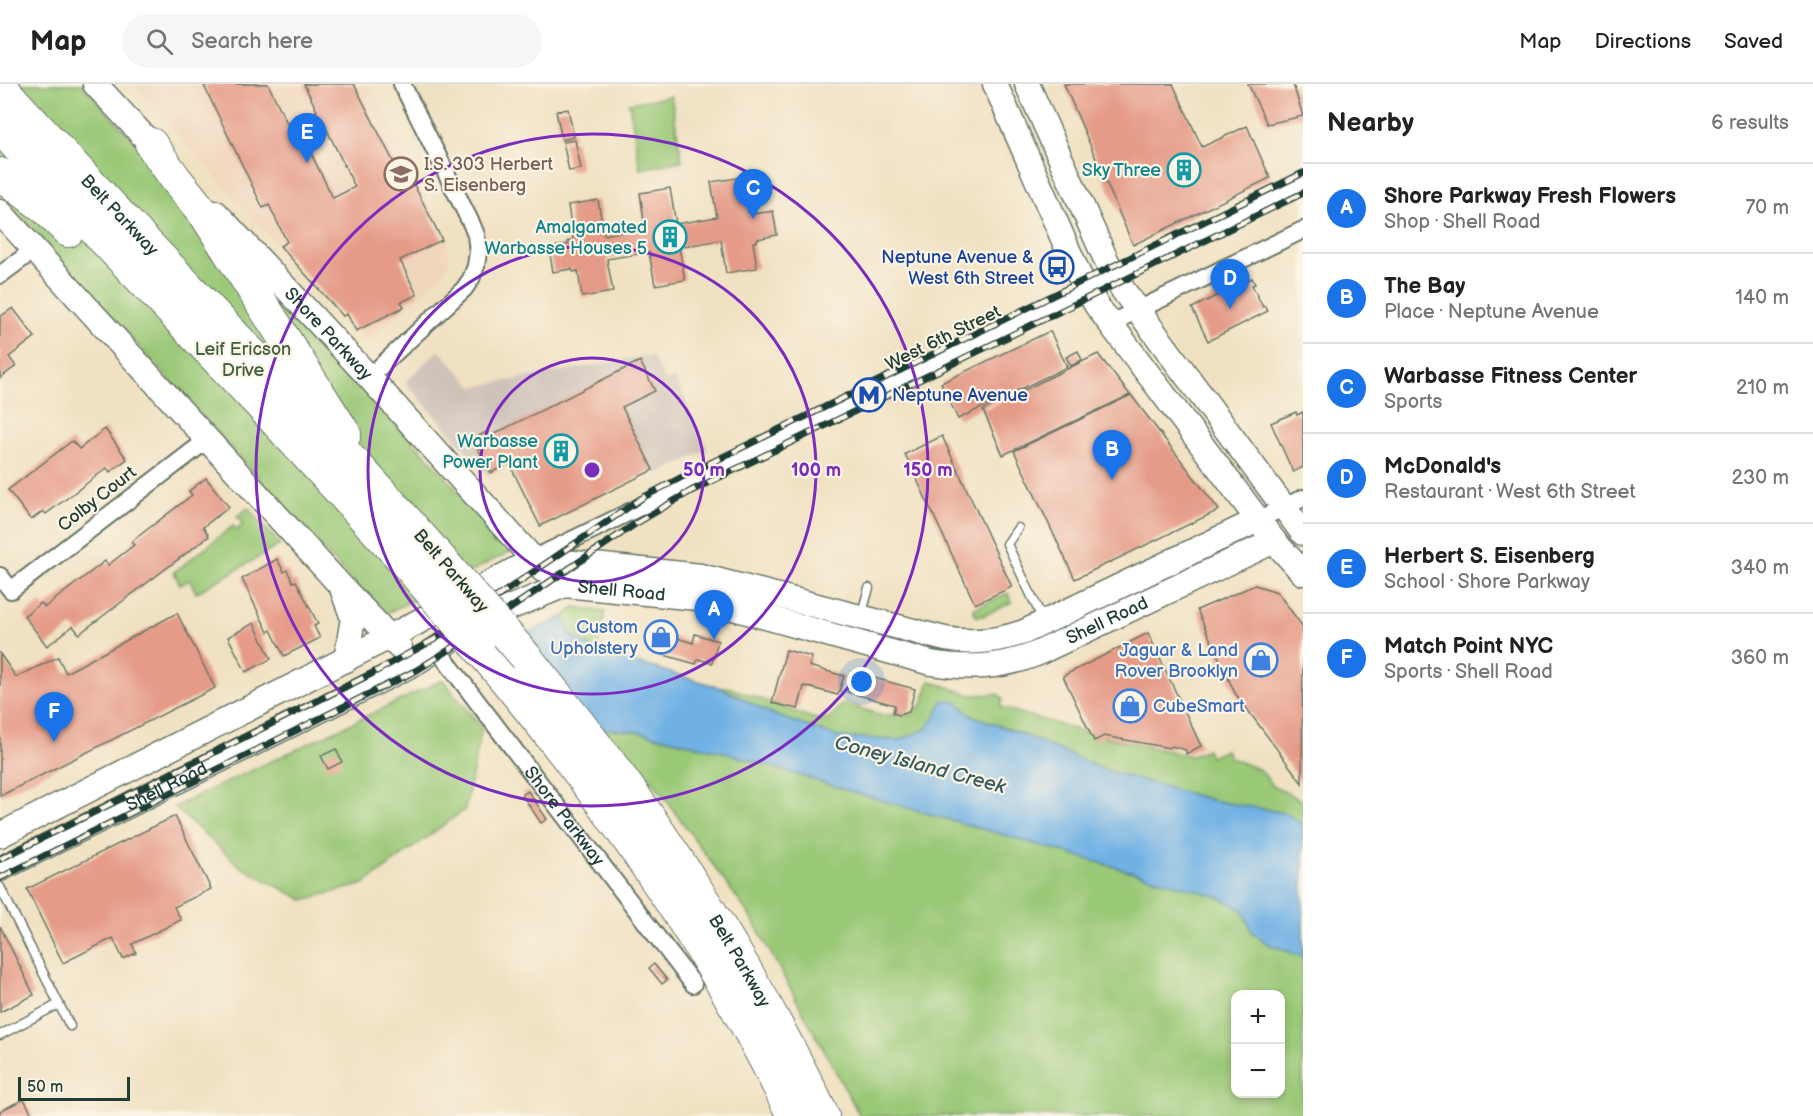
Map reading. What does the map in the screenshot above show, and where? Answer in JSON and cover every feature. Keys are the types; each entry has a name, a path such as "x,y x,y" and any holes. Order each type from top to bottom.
{"highway":[{"name":"Belt Parkway","path":"0,86 137,236 388,500 418,555 501,675 627,839 681,920 733,1003 793,1116"},
{"name":"Belt Parkway","path":"0,128 270,415 526,657 650,819 704,900 802,1071 823,1116"},
{"path":"151,144 206,216 388,500"},
{"path":"0,174 44,207 138,300 200,343"}],"main road":[{"name":"Shore Parkway","path":"95,84 369,377 535,559 556,588"},
{"path":"995,84 1087,290 1109,324 1274,541 1303,573"},
{"path":"1027,84 1115,277 1136,311 1293,503 1302,529"},
{"path":"0,212 207,440 415,663"},
{"name":"Shell Road","path":"0,835 390,637 535,559 701,576 945,639 971,642 1009,638 1045,623 1258,520"},
{"name":"Shell Road","path":"0,868 415,663 482,619 565,585 697,598 931,663 959,668 982,668 1036,654 1274,541"},
{"path":"342,586 353,618 345,660"}],"street":[{"path":"369,377 464,289 476,266 478,252 472,225 402,84"},
{"name":"West 6th Street","path":"535,559 1303,184"},
{"path":"1109,324 1303,230"},
{"path":"0,275 35,249"},
{"name":"Colby Court","path":"0,576 11,590 207,440"},
{"path":"1258,520 1293,503"},
{"path":"1274,541 1302,529"},
{"name":"Shore Parkway","path":"436,649 693,984"}],"lane":[{"path":"1018,528 1007,544 1045,623"},
{"path":"861,617 869,588"},
{"path":"0,887 4,906 70,1026"},
{"path":"0,1035 59,1004"}],"shaded area":[{"path":"132,84 370,84 446,238 450,257 444,273 366,342"},
{"path":"439,350 473,387 652,355 665,381 675,378 708,450 655,475 652,470 540,526 509,464 488,475 405,382"}],"green space":[{"name":"Leif Ericson Drive","path":"0,84 82,84 137,144 239,247 512,551 383,615 0,193"},
{"path":"671,96 682,161 640,169 629,103"},
{"path":"248,508 280,545 196,593 190,580 180,585 174,572 233,526 236,530 243,525 237,516"},
{"path":"1008,593 1012,602 983,616 976,616 973,609"},
{"path":"575,607 605,612 597,651 570,635 563,617"},
{"path":"443,680 482,728 465,809 364,884 303,900 241,867 174,807"},
{"path":"930,681 971,695 998,694 1003,699 1000,707 1087,733 1191,756 1207,749 1210,757 1226,750 1230,758 1261,770 1273,786 1303,801 1303,825 1286,813 1215,801 1105,770 1019,733 970,715 958,703 942,701 936,716 926,729 900,740 838,737 774,715 722,688 728,687 815,719 828,719 844,703 881,715 911,715 923,703"},
{"path":"592,728 635,731 724,752 856,793 1217,896 1243,910 1252,932 1268,944 1303,957 1303,1116 860,1116 752,919 649,776 627,776"}],"water":[{"name":"Coney Island Creek","path":"563,617 571,635 597,651 722,688 774,715 838,737 900,740 926,729 936,716 942,701 949,700 958,703 970,715 1019,733 1105,770 1215,801 1286,813 1303,825 1303,957 1268,944 1252,932 1243,910 1217,896 856,793 724,752 635,731 592,728 526,634"}],"building":[{"path":"209,84 268,84 288,125 317,111 304,84 354,84 395,165 402,161 442,240 400,260 417,295 401,302 404,307 356,331 347,314 343,316 280,246 287,242 269,205 263,208 204,86","holes":["321,118 355,187 333,198 299,129"]},
{"name":"Sky Three","path":"1064,84 1173,84 1202,147 1247,126 1270,178 1133,245"},
{"path":"1248,84 1293,84 1303,116 1267,124"},
{"path":"568,109 574,137 562,140 556,111"},
{"path":"575,140 581,169 569,171 563,142"},
{"name":"Amalgamated Warbasse Houses 5","path":"743,177 748,212 752,211 753,214 773,211 777,235 753,242 757,268 726,273 721,240 679,247 685,280 655,285 649,252 607,259 613,292 582,297 578,271 573,272 572,269 553,272 549,248 569,244 568,241 573,240 568,205 598,200 604,235 645,228 640,193 670,188 676,224 717,217 711,182"},
{"path":"1252,278 1255,284 1252,285 1263,307 1265,306 1268,311 1208,341 1192,308"},
{"path":"13,308 35,337 9,357 16,366 0,378 0,317"},
{"path":"1050,331 1067,367 958,419 941,383"},
{"path":"1078,351 1082,360 1071,366 1066,357"},
{"path":"1098,354 1130,395 1003,455 983,410"},
{"name":"Warbasse Power Plant","path":"640,361 655,391 622,407 653,470 540,526 509,463 491,473 473,439 488,431 490,436"},
{"path":"1131,395 1219,510 1075,579 1014,451"},
{"path":"1296,412 1297,415 1303,412 1303,467 1293,472 1271,423"},
{"path":"105,429 127,459 110,472 107,468 46,514 43,511 31,520 8,490 72,441 79,449"},
{"path":"942,436 1012,587 975,604 905,454"},
{"path":"206,478 229,507 203,527 209,536 79,634 73,626 47,646 24,616 41,603 45,607 105,561 108,565 134,545 131,542 192,495 189,491"},
{"path":"277,559 284,572 287,570 293,582 296,581 318,624 314,626 320,638 284,656 271,630 268,632 242,579"},
{"name":"Jaguar & Land Rover Brooklyn","path":"1255,585 1277,592 1303,627 1302,783 1235,693 1197,610"},
{"path":"177,613 215,688 0,796 0,654 16,677 58,657 66,673"},
{"path":"254,623 271,659 246,672 228,637"},
{"path":"655,631 693,643 695,634 718,641 712,663 698,659 696,664 650,651"},
{"name":"CubeSmart","path":"1148,633 1201,746 1186,754 1186,750 1172,746 1170,748 1104,736 1094,741 1063,676"},
{"path":"786,650 812,657 809,666 844,676 838,695 804,686 798,709 772,703"},
{"path":"852,672 915,689 909,712 899,715 893,713 895,705 847,692"},
{"path":"336,749 342,762 328,769 321,756"},
{"path":"528,791 547,819 541,823 522,795"},
{"path":"175,816 211,889 174,907 181,920 132,944 136,953 123,959 113,938 63,963 27,889"},
{"path":"0,926 34,995 0,1012"},
{"path":"654,964 667,980 662,984 649,968"},
{"path":"24,1099 33,1116 0,1116 0,1111"}],"railway":[{"path":"0,859 373,673 435,639 642,498 1303,173"},
{"path":"0,878 417,670 635,524 691,491 1303,193"}],"place":[{"name":"Herbert S. Eisenberg","path":"307,163"},
{"name":"Sky Three","path":"1184,170"},
{"name":"I.S. 303 Herbert S. Eisenberg","path":"401,174"},
{"name":"Warbasse Fitness Center","path":"753,219"},
{"name":"Amalgamated Warbasse Houses 5","path":"670,237"},
{"name":"Neptune Avenue & West 6th Street","path":"1057,267"},
{"name":"McDonald's","path":"1230,309"},
{"name":"Neptune Avenue","path":"869,395"},
{"name":"Warbasse Power Plant","path":"561,451"},
{"name":"The Bay","path":"1112,480"},
{"name":"Custom Upholstery","path":"661,637"},
{"name":"Shore Parkway Fresh Flowers","path":"714,640"},
{"name":"Jaguar & Land Rover Brooklyn","path":"1261,660"},
{"name":"CubeSmart","path":"1130,706"},
{"name":"Match Point NYC","path":"54,742"}]}
